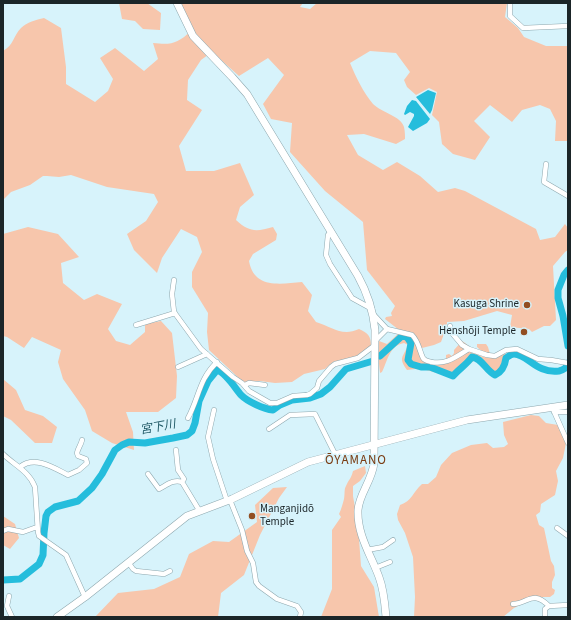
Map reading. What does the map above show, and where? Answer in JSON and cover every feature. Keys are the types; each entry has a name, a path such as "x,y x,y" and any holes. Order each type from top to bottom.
{"street":[{"path":"177,3 194,36 247,94 365,288 372,312 375,342 374,463 370,481 361,497 358,509 361,532 382,586 386,617"},
{"path":"510,3 510,16 523,28 568,26"},
{"path":"546,164 544,182 568,196"},
{"path":"331,231 328,235 326,255 330,264 352,298 368,308 387,329 412,335 426,361 438,363 446,362 468,349"},
{"path":"174,280 172,294 175,313 201,349 245,385 252,394 270,403 277,403 293,396 307,395 317,388 319,381 330,367 335,364 358,358 387,329"},
{"path":"136,325 175,313"},
{"path":"450,326 451,332 460,343 468,349 494,356 506,350 517,349 538,359 568,363"},
{"path":"178,367 207,354"},
{"path":"188,418 206,374 217,362"},
{"path":"245,385 249,383 265,385"},
{"path":"553,410 568,404"},
{"path":"214,410 208,437 213,459 242,530 247,551 253,563 256,582 259,586 278,599 297,606 300,612 300,617"},
{"path":"553,410 568,443"},
{"path":"58,617 186,516 229,500 308,462 467,420 553,410 568,412"},
{"path":"269,429 290,415 315,414 335,454"},
{"path":"20,467 24,464 41,463 71,475 87,464 86,459 78,456 77,453 81,446 82,440"},
{"path":"176,450 178,470 184,479 182,482 199,510"},
{"path":"3,454 30,477 35,487 38,532 44,540 66,555 85,597"},
{"path":"148,474 159,489 170,482 182,482"},
{"path":"3,531 8,529 23,532 37,527"},
{"path":"557,528 568,536"},
{"path":"367,550 383,547 393,540"},
{"path":"128,562 136,571 164,574 170,571"},
{"path":"375,568 390,562"},
{"path":"9,596 7,606 12,617"},
{"path":"513,604 534,598 542,600 548,606 568,605"},
{"path":"545,615 548,606"}],"shaded area":[{"path":"119,3 147,3 161,13 160,30 143,29 135,21 122,19"},
{"path":"176,3 303,3 300,7 310,9 317,3 507,3 505,17 518,28 524,37 546,46 568,46 568,141 555,141 556,121 550,109 540,105 522,110 512,122 490,105 474,121 490,137 475,160 453,154 442,144 439,122 432,115 437,92 429,88 416,95 407,87 404,80 410,72 396,53 370,51 350,63 357,79 369,99 381,110 399,120 404,127 405,132 405,139 396,144 364,134 347,135 358,155 383,170 397,162 420,176 438,192 455,188 465,191 536,229 540,240 555,237 565,224 568,228 568,250 553,266 556,320 550,326 544,326 532,332 529,329 510,327 512,315 497,311 464,321 447,322 444,326 445,331 441,342 418,349 426,362 446,361 446,355 449,354 452,356 454,350 462,341 475,353 485,357 485,354 477,347 477,344 486,344 490,354 506,354 508,357 507,367 500,374 496,375 488,372 475,360 455,375 441,374 426,370 407,370 402,360 408,345 404,343 392,350 382,372 380,373 377,346 379,341 387,344 399,333 399,330 385,319 386,317 392,316 391,313 395,306 367,270 363,222 325,191 290,152 292,123 271,119 263,104 284,75 268,58 239,76 212,52 201,60 188,80 187,100 202,110 179,146 186,171 214,171 240,163 254,195 240,207 236,220 245,227 253,230 262,230 273,227 277,234 276,240 253,254 249,261 252,270 256,276 269,283 285,284 302,282 312,295 308,311 316,322 342,332 359,329 365,332 370,337 371,346 355,357 333,362 325,369 304,374 292,382 243,382 209,350 207,332 208,313 192,287 192,272 202,252 197,237 181,229 162,258 157,273 134,250 127,234 146,221 158,202 154,194 107,187 71,175 59,177 43,176 30,185 11,192 3,200 3,51 7,49 21,28 35,20 44,18 61,28 66,67 66,84 95,102 108,91 113,79 100,58 115,48 144,71 158,59 153,43 174,43 182,39 191,31"},
{"path":"28,227 58,234 79,257 61,263 63,283 84,300 97,294 122,304 108,329 116,341 130,345 145,332 145,324 161,321 172,333 177,376 176,398 158,412 126,412 133,432 134,450 112,443 92,431 85,410 63,379 58,362 61,350 32,337 24,348 3,336 3,234"},
{"path":"3,379 16,390 25,410 43,416 57,427 52,443 35,443 11,420 3,416"},
{"path":"531,415 539,416 546,423 558,425 566,443 563,458 556,471 558,481 555,495 541,504 540,512 536,515 539,525 544,528 551,561 554,566 555,575 552,582 552,588 555,590 554,594 550,597 543,597 528,601 514,608 503,617 414,617 415,597 413,557 405,533 398,520 397,514 400,505 410,499 422,484 428,484 436,477 441,465 452,453 471,445 487,443 493,448 504,447 508,444 504,435 503,422"},
{"path":"365,466 366,473 360,481 353,486 353,496 358,525 361,566 374,587 379,617 321,617 332,589 332,530 341,517 339,514 344,499 345,489 353,471"},
{"path":"287,487 279,498 260,535 244,575 221,593 218,617 95,617 118,593 154,589 180,577 189,554 213,541 229,542 257,522 255,505 273,488"},
{"path":"3,516 15,524 19,538 10,549 3,545"}],"water":[{"path":"428,90 436,93 430,114 416,97"},
{"path":"412,100 416,101 430,119 427,123 413,131 408,127 414,114 410,112 405,115 404,114 407,106"}],"waterway":[{"name":"宮下川","path":"568,270 564,275 558,290 558,298 563,316 568,346"},
{"name":"宮下川","path":"380,356 402,336 407,337 411,343 408,360 411,364 421,367 430,367 453,376 472,357 479,360 495,375 503,368 506,358 513,354 524,357 544,370 559,371 566,367 568,363"},
{"name":"宮下川","path":"3,580 20,579 39,564 43,555 44,533 46,516 48,512 55,507 78,501 92,488 102,474 115,450 129,442 145,443 187,435 192,431 199,401 208,381 217,370 227,377 244,398 256,405 273,410 292,400 310,398 321,394 330,387 346,369 373,361"}],"place":[{"name":"Kasuga Shrine","path":"527,305"},
{"name":"Henshōji Temple","path":"524,332"},
{"name":"Manganjidō Temple","path":"252,516"}],"district":[{"name":"ŌYAMANO","path":"356,461"}]}
